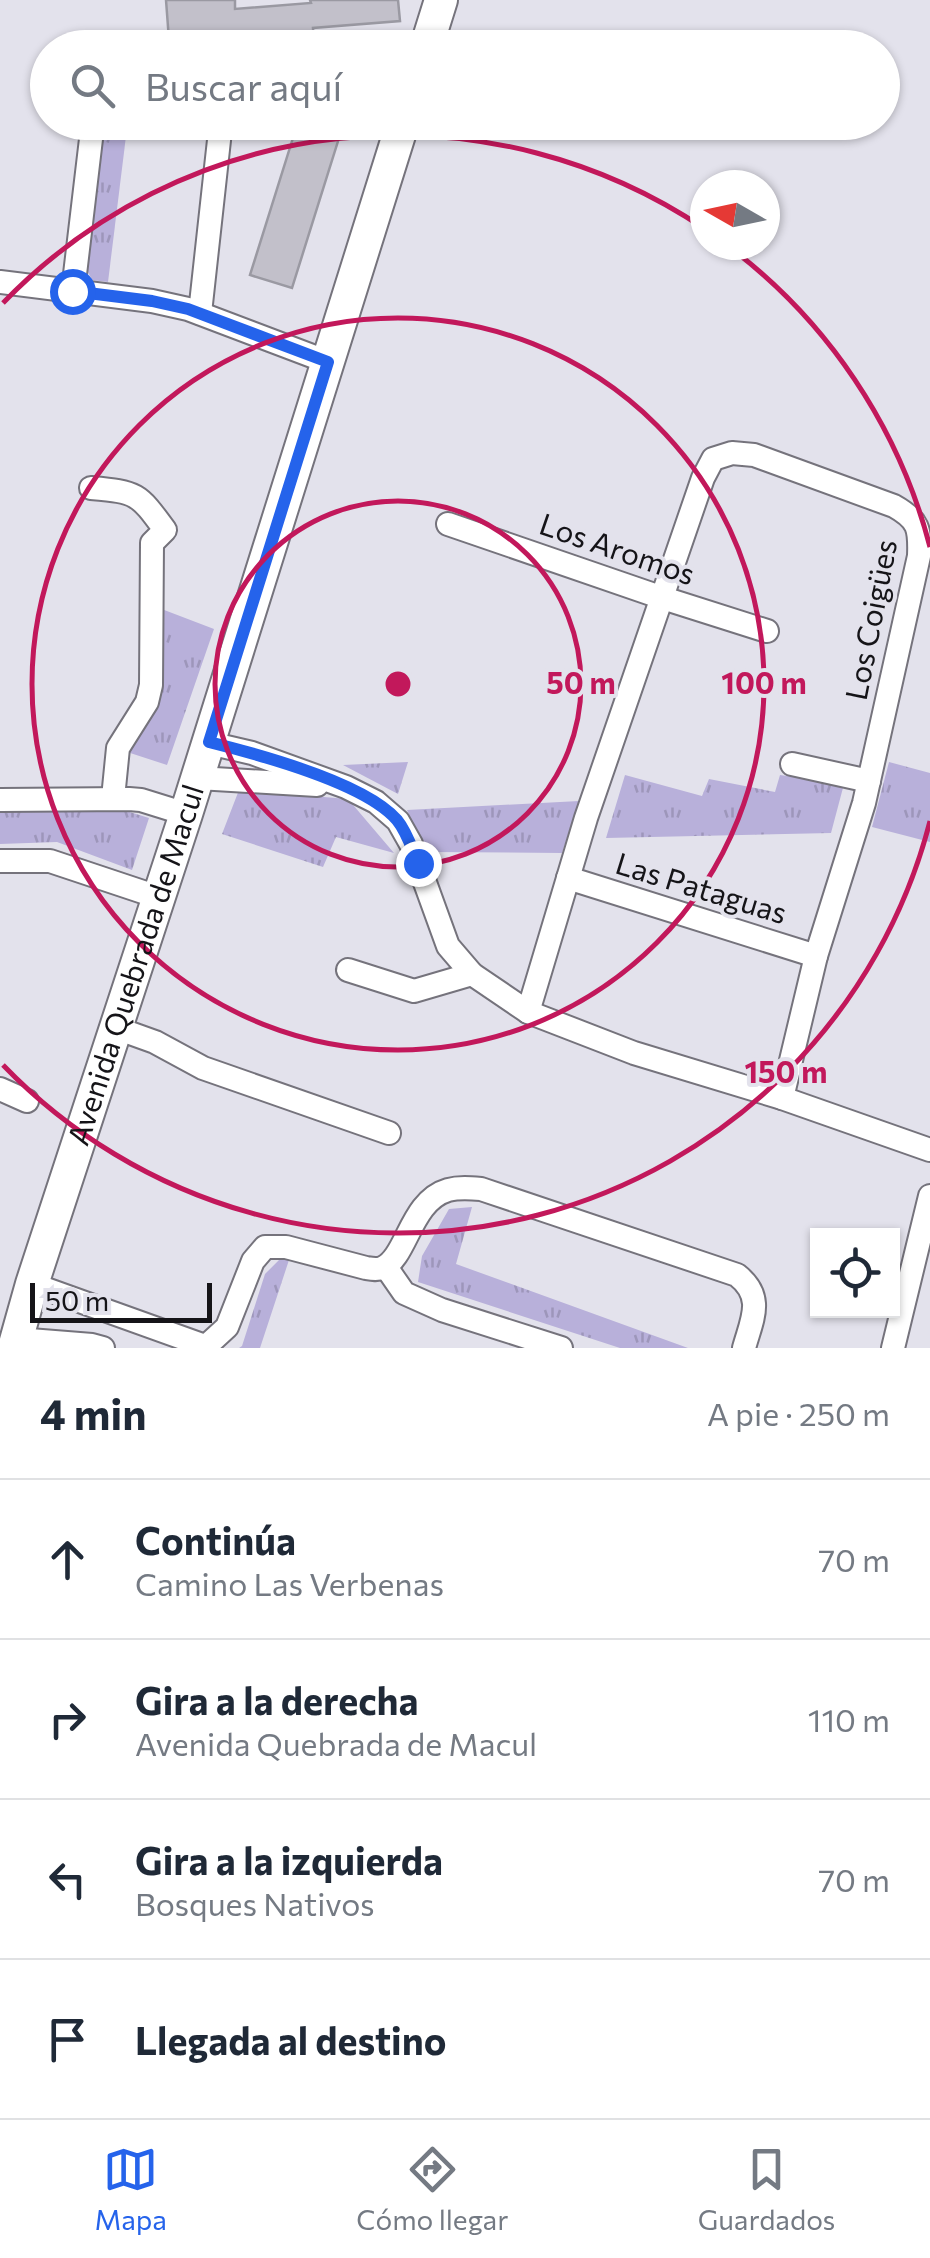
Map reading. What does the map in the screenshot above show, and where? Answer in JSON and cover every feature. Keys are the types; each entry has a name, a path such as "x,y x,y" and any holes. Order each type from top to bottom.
{"street":[{"path":"432,30 441,0"},
{"path":"72,291 92,140"},
{"path":"200,313 218,140"},
{"name":"Avenida Quebrada de Macul","path":"17,1319 198,778 397,140"},
{"path":"0,282 152,301 200,313 328,362"},
{"name":"Los Coigües","path":"528,1012 568,878 703,478 713,459 732,453 754,455 894,506 911,516 920,533 919,556 870,781 816,956 782,1098"},
{"path":"91,488 138,496 165,530 152,544 152,685 147,702 118,748 114,798"},
{"name":"Los Aromos","path":"448,524 767,630"},
{"path":"209,742 346,786 376,802 398,821 411,844 448,946 472,974 528,1012 634,1053 782,1098 930,1150"},
{"path":"792,764 870,781"},
{"path":"198,778 346,786"},
{"path":"0,800 142,800 186,814"},
{"path":"0,862 50,861 158,897"},
{"name":"Las Pataguas","path":"568,878 816,956"},
{"path":"348,970 414,991 472,974"},
{"path":"116,1028 155,1042 203,1068 389,1133"},
{"path":"0,1089 27,1101"},
{"path":"17,1319 205,1347 227,1328 252,1261 265,1248 286,1246 378,1270 392,1260 422,1208 433,1197 462,1188 480,1189 737,1275 754,1295 755,1308 744,1348"},
{"path":"894,1348 930,1196"},
{"path":"386,1267 404,1293 442,1310 561,1348"},
{"path":"17,1319 104,1348"}],"green space":[{"path":"102,140 126,140 108,282 92,280 87,270"},
{"path":"159,608 214,629 167,765 124,751 156,705 164,676"},
{"path":"408,762 398,794 343,765"},
{"path":"889,762 930,773 930,842 872,827"},
{"path":"625,775 702,796 709,779 775,792 780,775 844,784 831,833 606,838"},
{"path":"239,790 348,799 394,853 336,837 323,867 222,834"},
{"path":"579,801 562,853 426,852 407,810"},
{"path":"120,809 149,818 132,870 57,842 0,844 0,812"},
{"path":"472,1207 456,1264 688,1348 620,1348 418,1282 422,1256 449,1209"},
{"path":"279,1260 289,1260 260,1348 239,1348 265,1274"}],"building":[{"path":"166,0 235,0 235,9 311,3 310,0 398,0 400,21 313,30 168,30"},
{"path":"292,140 338,140 292,288 250,275"}],"route":[{"path":"72,291 188,309 328,362 209,742 346,786 376,802 398,821 418,863"}]}
